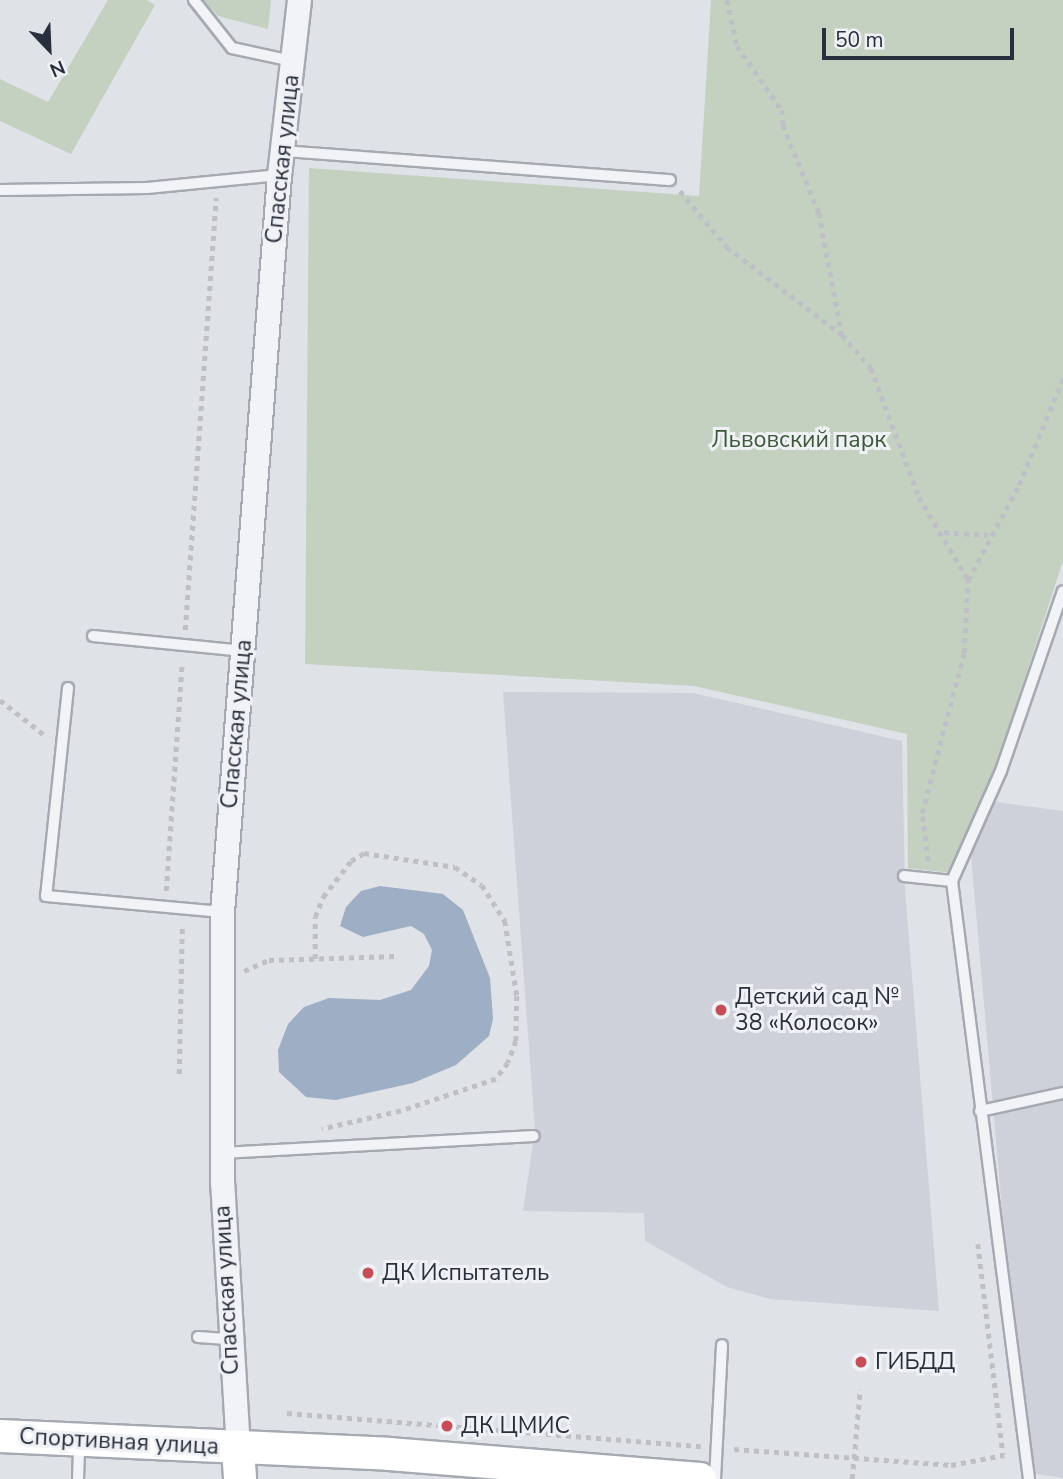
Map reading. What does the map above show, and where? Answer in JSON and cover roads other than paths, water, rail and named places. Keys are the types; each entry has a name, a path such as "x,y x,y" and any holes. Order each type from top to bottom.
{"street":[{"name":"Спасская улица","path":"239,1464 230,1339 222,1153 222,912 279,176 284,151 299,0"},
{"name":"Спортивная улица","path":"0,1436 79,1440 239,1464 388,1454 700,1479"}],"lane":[{"path":"194,0 232,48 292,61"},
{"path":"284,151 670,180"},
{"path":"0,190 147,188 279,176"},
{"path":"1029,1479 952,881 1001,771 1063,591"},
{"path":"93,636 244,652"},
{"path":"68,688 46,896 222,912"},
{"path":"904,876 952,881"},
{"path":"980,1111 1063,1093"},
{"path":"222,1153 534,1136"},
{"path":"198,1337 230,1339"},
{"path":"715,1479 722,1345"},
{"path":"78,1479 79,1440"}],"water":[{"path":"380,886 443,894 463,910 490,978 493,1019 489,1036 456,1065 413,1083 336,1100 306,1097 279,1072 278,1050 288,1024 304,1007 329,998 380,1000 411,990 429,966 432,950 424,934 411,926 363,937 340,926 346,907 361,891"}],"place":[{"name":"Детский сад № 38 «Колосок»","path":"721,1010"},
{"name":"ДК Испытатель","path":"368,1273"},
{"name":"ГИБДД","path":"861,1362"},
{"name":"ДК ЦМИС","path":"447,1426"}],"park label":[{"name":"Львовский парк","path":"799,440"}]}
